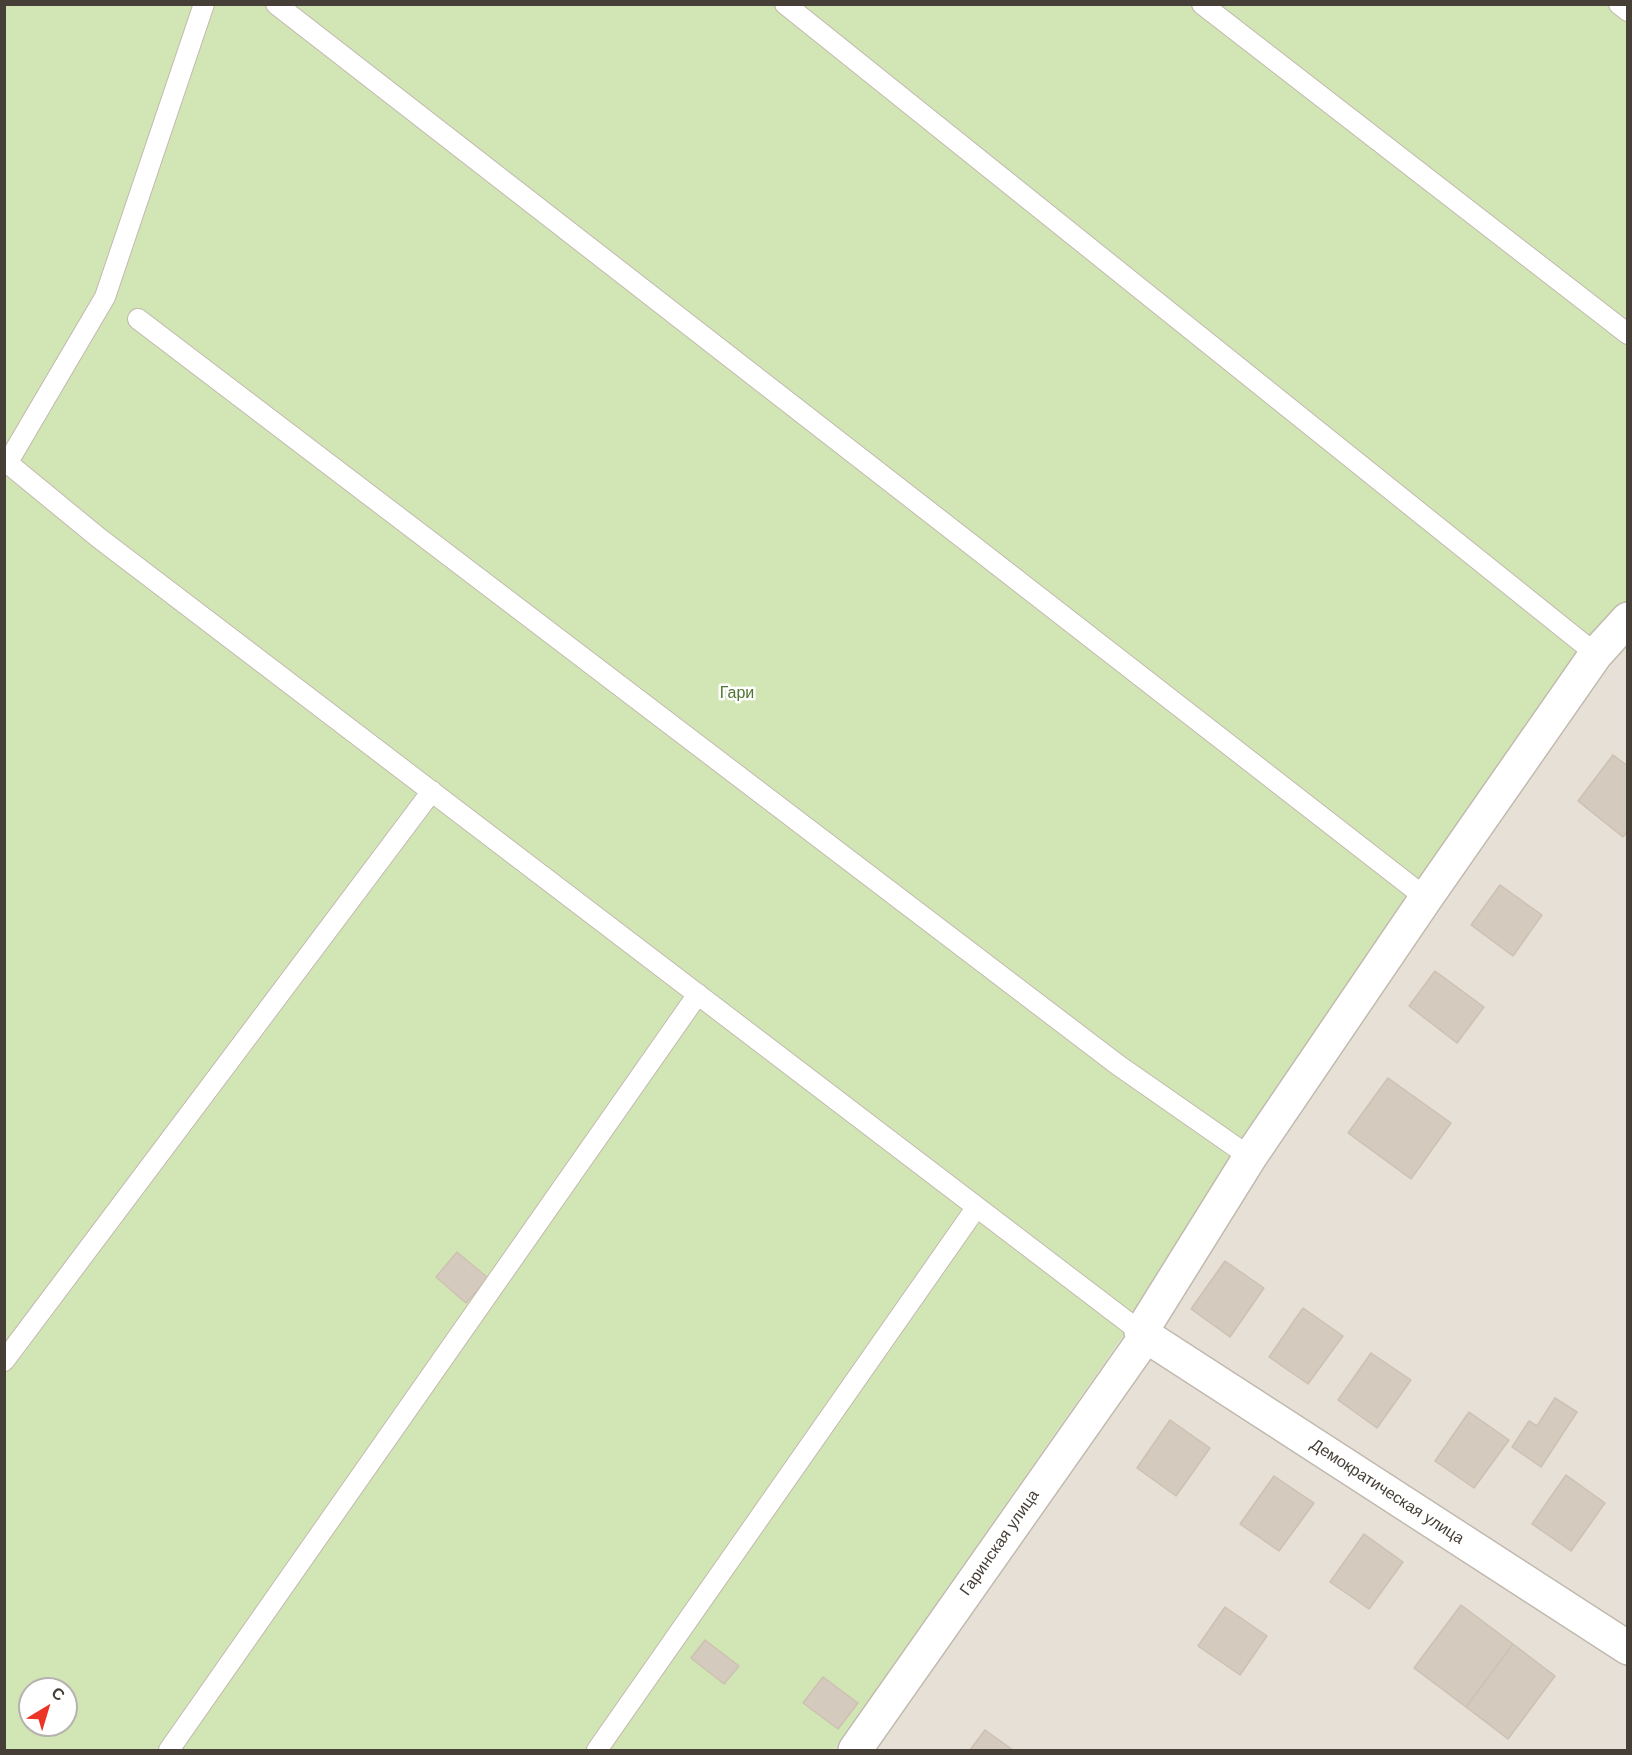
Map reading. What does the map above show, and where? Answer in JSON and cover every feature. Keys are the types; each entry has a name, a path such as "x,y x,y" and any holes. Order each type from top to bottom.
{"street":[{"name":"Гаринская улица","path":"855,1750 1144,1334 1250,1157 1426,898 1596,654 1628,619"},
{"name":"Демократическая улица","path":"1144,1334 1628,1648"}],"lane":[{"path":"204,4 105,297 6,461 99,538 1144,1334"},
{"path":"276,4 1426,898"},
{"path":"785,4 1596,654"},
{"path":"1202,4 1628,334"},
{"path":"1619,4 1628,11"},
{"path":"138,319 1118,1065 1250,1157"},
{"path":"4,1361 432,791"},
{"path":"169,1750 698,994"},
{"path":"597,1750 976,1208"}],"shaded area":[{"path":"1627,624 1627,1750 834,1750 1128,1329"}],"green space":[{"name":"Гари","path":"5,5 1627,5 1627,624 1128,1329 834,1750 5,1750"}],"building":[{"path":"1613,755 1628,766 1628,831 1623,837 1578,801"},
{"path":"1500,885 1542,915 1513,956 1471,925"},
{"path":"1435,971 1484,1007 1457,1043 1409,1006"},
{"path":"1388,1078 1451,1123 1411,1179 1348,1133"},
{"path":"457,1252 488,1278 466,1303 436,1277"},
{"path":"1225,1261 1264,1288 1230,1337 1191,1309"},
{"path":"1303,1308 1343,1336 1308,1384 1269,1357"},
{"path":"1371,1353 1411,1380 1377,1428 1338,1400"},
{"path":"1555,1398 1577,1412 1541,1467 1512,1447 1529,1421 1537,1426"},
{"path":"1469,1412 1509,1440 1474,1488 1435,1461"},
{"path":"1170,1420 1210,1448 1176,1496 1137,1468"},
{"path":"1566,1475 1605,1503 1571,1551 1532,1524"},
{"path":"1274,1476 1314,1503 1279,1551 1240,1524"},
{"path":"1364,1534 1403,1562 1369,1609 1330,1582"},
{"path":"1461,1605 1513,1644 1466,1707 1414,1668"},
{"path":"1225,1607 1267,1636 1240,1675 1198,1646"},
{"path":"705,1640 739,1666 724,1684 691,1658"},
{"path":"1513,1644 1555,1676 1508,1739 1466,1707"},
{"path":"823,1677 858,1703 838,1729 803,1703"},
{"path":"985,1730 1013,1750 970,1750"}]}
